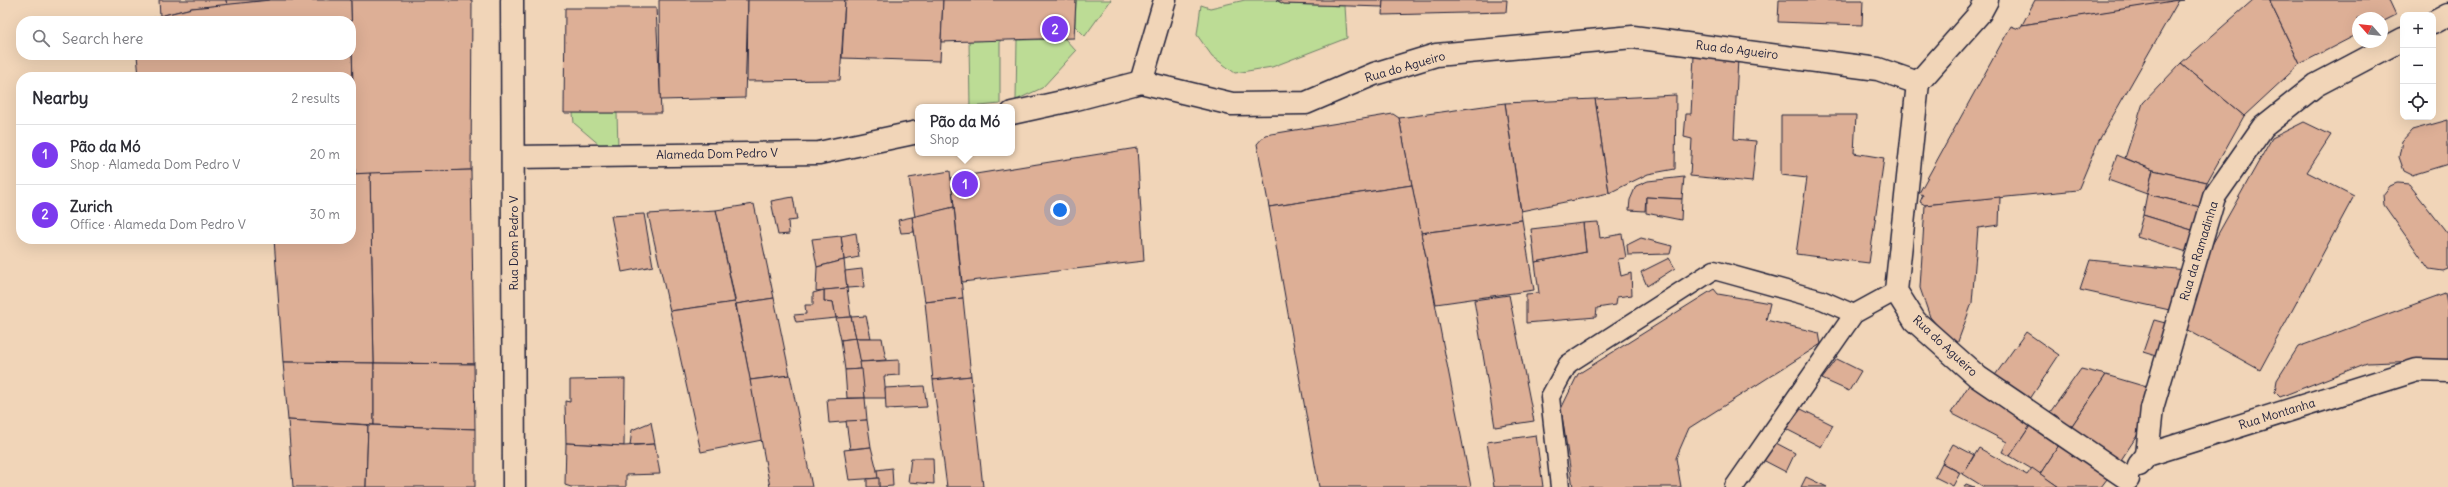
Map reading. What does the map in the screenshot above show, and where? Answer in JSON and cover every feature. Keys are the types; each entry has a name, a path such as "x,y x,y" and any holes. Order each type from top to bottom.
{"street":[{"name":"Rua Dom Pedro V","path":"512,0 514,157 514,487"},
{"path":"1015,112 1076,100 1140,82 1165,0"},
{"path":"1896,291 1918,83 1980,13 1987,0"},
{"path":"2436,21 2448,15"},
{"name":"Rua do Agueiro","path":"1140,82 1232,104 1306,103 1374,74 1436,55 1633,37 1878,69 1918,83"},
{"name":"Rua da Ramadinha","path":"2147,454 2152,408 2214,197 2263,127 2316,85 2400,41"},
{"name":"Alameda Dom Pedro V","path":"514,157 819,153 915,133"},
{"name":"Rua do Agueiro","path":"1896,291 1915,321 1978,377 2125,483"},
{"name":"Rua Montanha","path":"2147,454 2417,370 2448,371"},
{"path":"2125,483 2147,454"}],"lane":[{"path":"1560,487 1550,397 1568,364 1714,270 1822,300 1854,314"},
{"path":"1734,487 1854,314 1896,291"}],"green space":[{"path":"1076,0 1111,0 1085,36 1075,26"},
{"path":"1245,0 1276,0 1284,4 1345,6 1347,38 1272,67 1235,73 1212,56 1197,35 1201,5 1210,8"},
{"path":"1065,39 1076,51 1042,88 1016,100 1017,40"},
{"path":"1000,40 1000,104 970,104 969,41"},
{"path":"573,113 617,113 618,147 601,146 574,123"}],"building":[{"path":"159,0 226,0 227,5 192,8 160,16"},
{"path":"226,0 270,0 227,5"},
{"path":"270,0 351,0 351,16 160,16 192,8"},
{"path":"351,0 472,0 471,170 356,174 356,72 353,72 352,60 356,60 356,16 351,16"},
{"path":"659,0 748,0 745,98 660,100"},
{"path":"748,0 845,0 840,80 747,81"},
{"path":"845,0 943,0 940,61 842,58"},
{"path":"943,0 1076,0 1074,38 941,42"},
{"path":"1276,0 1383,0 1383,7 1284,4"},
{"path":"1383,0 1507,0 1506,12 1382,15"},
{"path":"1779,0 1863,0 1862,25 1778,22"},
{"path":"2035,0 2184,0 2022,25"},
{"path":"2179,0 2098,142 2078,190 1925,205 1920,202 1923,195 1919,193 2011,26 2019,29 2022,25"},
{"path":"2253,0 2269,0 2300,64 2244,116 2181,63"},
{"path":"2269,0 2389,0 2396,15 2388,19 2388,12 2352,12 2352,37 2300,64"},
{"path":"565,8 656,8 661,113 564,113"},
{"path":"1694,56 1738,58 1734,139 1756,141 1752,182 1690,176 1692,139 1684,137 1686,114 1691,114"},
{"path":"137,60 352,60 353,72 139,72"},
{"path":"2181,63 2244,116 2207,182 2153,170 2125,158 2143,103"},
{"path":"1676,95 1675,169 1648,174 1609,193 1595,99"},
{"path":"1595,99 1609,193 1521,211 1505,103"},
{"path":"1505,103 1522,220 1421,233 1399,118"},
{"path":"1393,114 1399,118 1412,185 1269,207 1257,144 1265,135"},
{"path":"1781,115 1856,115 1854,153 1884,158 1869,263 1796,254 1807,178 1781,175"},
{"path":"2448,120 2448,164 2412,175 2404,171 2399,157 2402,141 2412,130"},
{"path":"2304,122 2331,135 2307,172 2354,196 2260,370 2184,328 2204,259 2272,138"},
{"path":"1137,148 1144,261 962,282 951,178"},
{"path":"2117,155 2153,170 2147,194 2108,180"},
{"path":"471,170 474,364 374,363 370,173"},
{"path":"2153,170 2207,182 2200,207 2147,194"},
{"path":"950,171 954,207 915,217 909,178"},
{"path":"370,173 374,363 283,362 274,244 356,244 356,174"},
{"path":"1684,177 1682,199 1646,197 1645,211 1629,210 1630,200 1636,186 1648,181"},
{"path":"2397,183 2409,184 2448,234 2448,269 2443,271 2429,269 2384,205 2383,195 2390,186"},
{"path":"1412,185 1471,487 1319,487 1269,207"},
{"path":"2147,194 2200,207 2195,231 2143,215"},
{"path":"793,197 797,220 788,221 789,234 778,235 771,201"},
{"path":"1646,197 1682,199 1681,220 1646,213"},
{"path":"2000,197 1999,225 1978,228 1972,303 1956,347 1930,317 1920,288 1925,205"},
{"path":"754,204 774,298 736,304 716,210"},
{"path":"954,207 963,298 925,302 912,217"},
{"path":"716,210 735,302 670,311 648,214"},
{"path":"644,214 653,266 622,272 611,216"},
{"path":"2143,215 2195,231 2190,253 2137,236"},
{"path":"912,217 914,232 901,233 898,220"},
{"path":"1522,220 1534,290 1436,304 1421,233"},
{"path":"1598,222 1600,238 1622,234 1626,258 1618,259 1621,276 1631,273 1632,295 1617,297 1616,305 1597,308 1596,317 1526,323 1526,294 1539,293 1535,262 1586,252 1583,223"},
{"path":"1583,223 1586,252 1535,262 1531,229"},
{"path":"856,233 859,257 844,260 841,236"},
{"path":"841,236 844,260 817,267 812,239"},
{"path":"1641,238 1672,246 1670,254 1628,255 1627,245"},
{"path":"1669,258 1675,268 1647,286 1641,272"},
{"path":"844,260 847,288 816,291 817,267"},
{"path":"2090,260 2186,270 2174,311 2080,290"},
{"path":"862,269 864,287 847,288 845,271"},
{"path":"847,288 851,317 836,318 833,302 824,301 824,290"},
{"path":"1714,289 1718,294 1770,303 1766,320 1819,333 1821,344 1689,428 1676,458 1681,487 1573,487 1561,409 1578,374"},
{"path":"824,290 824,301 833,302 836,318 796,322 794,315 806,314 805,305 813,305 813,293"},
{"path":"2445,293 2448,309 2448,360 2367,363 2280,397 2275,392 2277,380 2298,347"},
{"path":"1509,295 1534,421 1495,427 1474,300"},
{"path":"774,298 790,375 750,380 736,304"},
{"path":"963,298 971,376 933,380 925,302"},
{"path":"735,302 762,440 701,452 670,311"},
{"path":"866,316 871,338 856,338 851,317"},
{"path":"851,317 856,338 841,340 836,318"},
{"path":"2154,320 2169,324 2159,357 2143,352"},
{"path":"2026,332 2059,355 2028,402 1993,378"},
{"path":"856,338 882,338 886,360 860,362"},
{"path":"856,338 862,369 845,370 841,340"},
{"path":"1837,359 1861,371 1849,391 1822,379"},
{"path":"899,360 899,375 884,376 886,398 865,398 860,362"},
{"path":"283,362 374,363 374,425 288,420"},
{"path":"374,363 474,364 475,429 374,425"},
{"path":"862,369 865,398 847,398 845,370"},
{"path":"2081,369 2106,375 2069,430 2048,415"},
{"path":"790,375 812,487 770,487 750,380"},
{"path":"2106,375 2150,388 2146,422 2119,463 2069,430"},
{"path":"971,376 983,487 947,487 933,380"},
{"path":"625,379 624,446 566,443 565,401 570,402 570,380"},
{"path":"1971,382 2032,423 2010,456 2002,452 2007,442 1951,413"},
{"path":"924,386 927,407 886,409 885,388"},
{"path":"865,398 867,420 829,423 827,399"},
{"path":"1801,409 1833,425 1821,447 1786,429"},
{"path":"288,420 368,425 366,487 293,487"},
{"path":"867,420 871,447 850,449 846,421"},
{"path":"651,422 655,444 630,445 632,430"},
{"path":"2032,423 2061,442 2040,474 2010,456"},
{"path":"368,425 475,429 475,487 366,487"},
{"path":"1536,435 1543,487 1494,487 1487,442"},
{"path":"2061,442 2110,475 2101,487 2059,487 2040,474"},
{"path":"566,443 624,446 655,444 660,474 626,475 626,487 571,487 565,485"},
{"path":"1776,443 1795,453 1786,472 1763,460"},
{"path":"1953,444 1974,455 1963,474 1942,463"},
{"path":"871,447 879,478 849,480 844,450"},
{"path":"1979,448 2027,475 2032,468 2059,487 1984,487 1963,474"},
{"path":"911,458 933,458 934,484 908,482"},
{"path":"1942,463 1960,473 1953,486 1935,477"},
{"path":"892,468 893,486 879,487 877,470"},
{"path":"1806,477 1827,487 1801,487"},
{"path":"879,478 879,487 867,487 867,479"},
{"path":"1966,484 1974,487 1964,487"}],"place":[{"name":"Zurich","path":"1055,29"},
{"name":"Pão da Mó","path":"965,184"}]}
